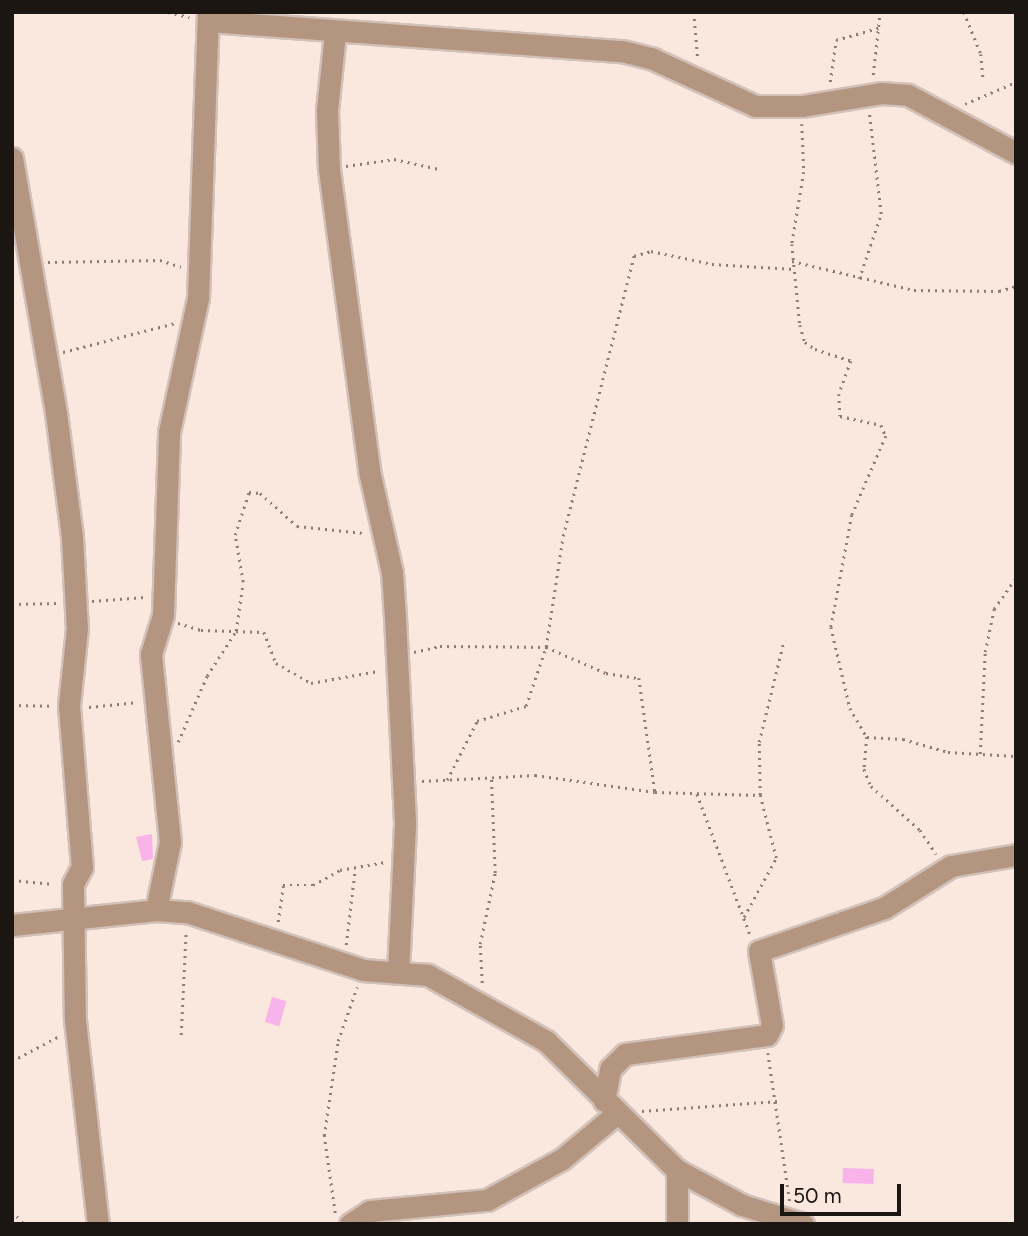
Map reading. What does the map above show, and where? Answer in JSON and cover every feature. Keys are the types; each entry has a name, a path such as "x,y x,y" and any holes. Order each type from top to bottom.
{"street":[{"path":"156,910 170,842 151,654 163,615 169,432 195,319 208,16 335,33 418,33 622,51 755,106 802,106 866,96 908,95 1016,153"},
{"path":"335,33 327,110 329,169 370,475 386,545 395,617 394,667 401,708 398,972"},
{"path":"12,158 46,354 72,537 77,628 69,706 82,867 73,884 76,916 76,1031 98,1224"},
{"path":"350,1224 370,1211 487,1200 562,1159 610,1107 610,1069 625,1054 767,1035 772,1025 757,953 884,908 946,870 981,858 1016,855"},
{"path":"12,925 76,916 156,910 187,912 363,970 428,975 546,1041 610,1107 677,1170 734,1201 796,1222"},
{"path":"677,1170 677,1224"}],"path":[{"path":"694,12 700,81"},
{"path":"859,279 881,214 880,173 866,96 881,27 880,12"},
{"path":"964,12 981,54 983,78"},
{"path":"831,101 829,60 836,40 881,27"},
{"path":"948,115 1016,82"},
{"path":"802,106 804,172 792,261 805,342 851,361 839,394 839,415 881,425 886,436 852,515 831,627 850,708 867,737 864,769 871,786 920,830 946,870"},
{"path":"329,169 388,158 439,169"},
{"path":"447,780 477,721 526,706 546,647 563,536 634,256 651,251 712,264 795,269"},
{"path":"31,263 160,260 198,278"},
{"path":"792,261 914,290 999,291 1016,286"},
{"path":"46,354 195,319"},
{"path":"177,745 207,676 236,631 243,582 235,535 242,503 252,490 297,526 346,528 386,545"},
{"path":"980,754 985,652 994,609 1016,578"},
{"path":"163,615 183,627 267,633 276,663 311,683 394,667 428,647 546,647 597,670 641,680 655,792"},
{"path":"744,917 776,858 760,795 761,724 784,640"},
{"path":"12,705 69,706 154,700"},
{"path":"867,737 980,754 1016,756"},
{"path":"485,1009 480,944 495,873 491,775"},
{"path":"401,781 535,775 655,792 760,795"},
{"path":"697,794 757,953"},
{"path":"276,943 284,885 313,884 401,857"},
{"path":"341,961 353,915 355,869"},
{"path":"12,880 73,884"},
{"path":"181,1035 187,912"},
{"path":"336,1224 325,1122 338,1041 363,970"},
{"path":"12,1061 47,1039 76,1031"},
{"path":"767,1035 796,1222"},
{"path":"610,1107 779,1101"},
{"path":"12,1211 24,1224"}],"building":[{"path":"152,834 153,859 142,861 136,837"},
{"path":"272,997 286,1001 279,1026 265,1022"},
{"path":"843,1168 874,1169 873,1184 842,1183"}]}
